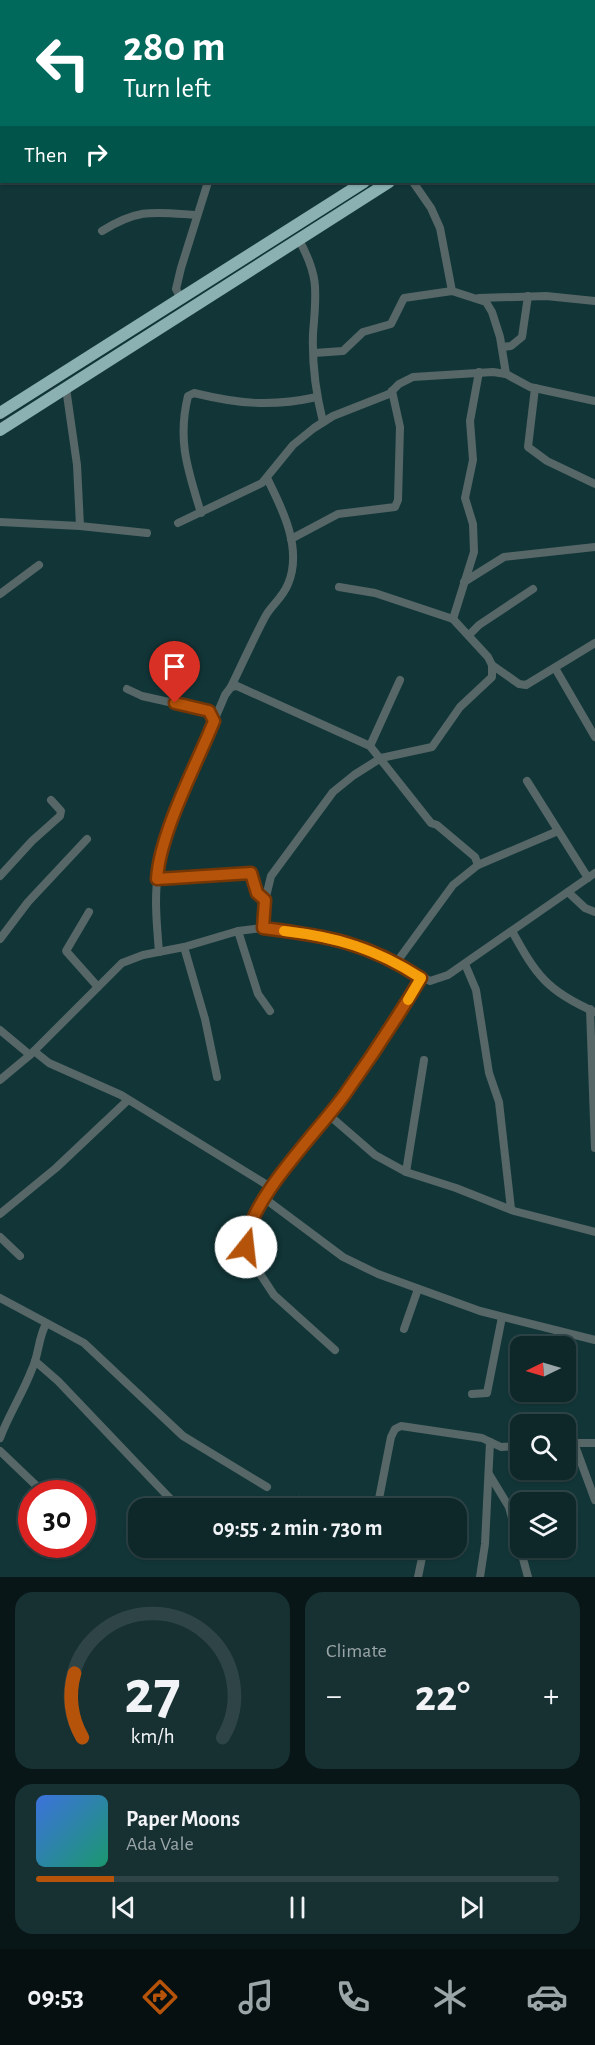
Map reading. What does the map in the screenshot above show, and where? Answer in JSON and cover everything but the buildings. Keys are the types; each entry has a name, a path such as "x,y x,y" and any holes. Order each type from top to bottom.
{"highway":[{"path":"0,412 362,183"},
{"path":"0,430 387,183"}],"street":[{"path":"182,299 176,289 196,215 208,183"},
{"path":"414,183 431,208 440,228 452,291"},
{"path":"102,231 121,219 147,211 196,215"},
{"path":"299,240 312,266 317,291 314,353 317,397 323,422"},
{"path":"314,353 343,351 363,332 391,324 404,298 452,291 486,302 492,312 502,347 506,374"},
{"path":"478,298 528,296 595,301"},
{"path":"502,347 511,346 522,337 528,296"},
{"path":"453,619 474,552 473,524 465,498 473,460 470,421 479,372"},
{"path":"178,523 267,478 293,445 323,422 392,391 413,377 479,372 506,374 516,382 535,388 595,401"},
{"path":"66,388 77,465 80,526"},
{"path":"535,388 528,447 547,461 595,484"},
{"path":"291,538 338,514 353,510 389,510 395,507 398,500 400,426 392,391"},
{"path":"201,513 183,451 183,419 188,396 194,393 258,405 282,405 317,397"},
{"path":"159,952 156,919 157,879 170,829 185,787 214,721 266,614 279,602 290,581 291,538 284,513 267,478"},
{"path":"0,522 80,526 147,533"},
{"path":"464,582 504,557 595,547"},
{"path":"0,594 39,565"},
{"path":"339,587 375,593 453,619 469,635 492,665 519,684 526,685 595,643"},
{"path":"469,635 479,625 533,589"},
{"path":"263,928 265,900 271,876 333,792 381,758 432,747 460,707 492,677 492,665"},
{"path":"555,668 595,737"},
{"path":"370,746 400,680"},
{"path":"231,687 237,686 370,746 431,823 437,825 475,857 478,865"},
{"path":"127,689 142,696 209,711 214,721"},
{"path":"0,1080 32,1053 122,963 143,955 184,947 238,931 263,928 336,939 381,954 430,981 448,975 592,875 558,831 527,781"},
{"path":"0,876 32,841 60,816 61,811 51,800"},
{"path":"396,963 453,885 478,865 558,831"},
{"path":"0,939 28,902 87,839"},
{"path":"157,879 251,873 257,893 265,900"},
{"path":"568,892 585,908 595,912"},
{"path":"89,912 66,951 98,987"},
{"path":"238,931 258,994 270,1011"},
{"path":"512,931 539,977 553,989 592,1011 595,1148"},
{"path":"184,947 205,1018 217,1077"},
{"path":"465,964 476,990 489,1073 499,1102 511,1209"},
{"path":"335,1350 274,1294 249,1257 246,1238 264,1198 330,1116 421,978"},
{"path":"0,1030 49,1063 128,1100 272,1188"},
{"path":"406,1172 424,1060"},
{"path":"0,1214 56,1168 128,1100"},
{"path":"330,1116 375,1155 406,1172 511,1209 595,1232"},
{"path":"264,1198 343,1257 418,1289 502,1317 595,1340"},
{"path":"0,1237 20,1256"},
{"path":"404,1329 418,1289"},
{"path":"0,1298 84,1343 160,1417 183,1436 267,1487"},
{"path":"471,1394 487,1393 502,1317"},
{"path":"0,1438 13,1405 35,1361 41,1333 46,1324"},
{"path":"35,1361 58,1381 170,1498"},
{"path":"379,1498 391,1437 395,1429 401,1426 465,1435 501,1447 510,1447"},
{"path":"480,1577 490,1442"},
{"path":"576,1443 595,1443"},
{"path":"0,1451 30,1480"},
{"path":"576,1457 595,1500"},
{"path":"489,1473 509,1507 528,1577"},
{"path":"418,1577 422,1558"}],"slow traffic":[{"path":"284,931 336,939 381,954 421,978 408,1000"}],"route":[{"path":"175,703 209,711 214,721 185,787 170,829 157,879 251,873 255,879 257,893 265,900 263,928 336,939 381,954 421,978 330,1116 296,1155 263,1201 246,1238 246,1247"}]}
